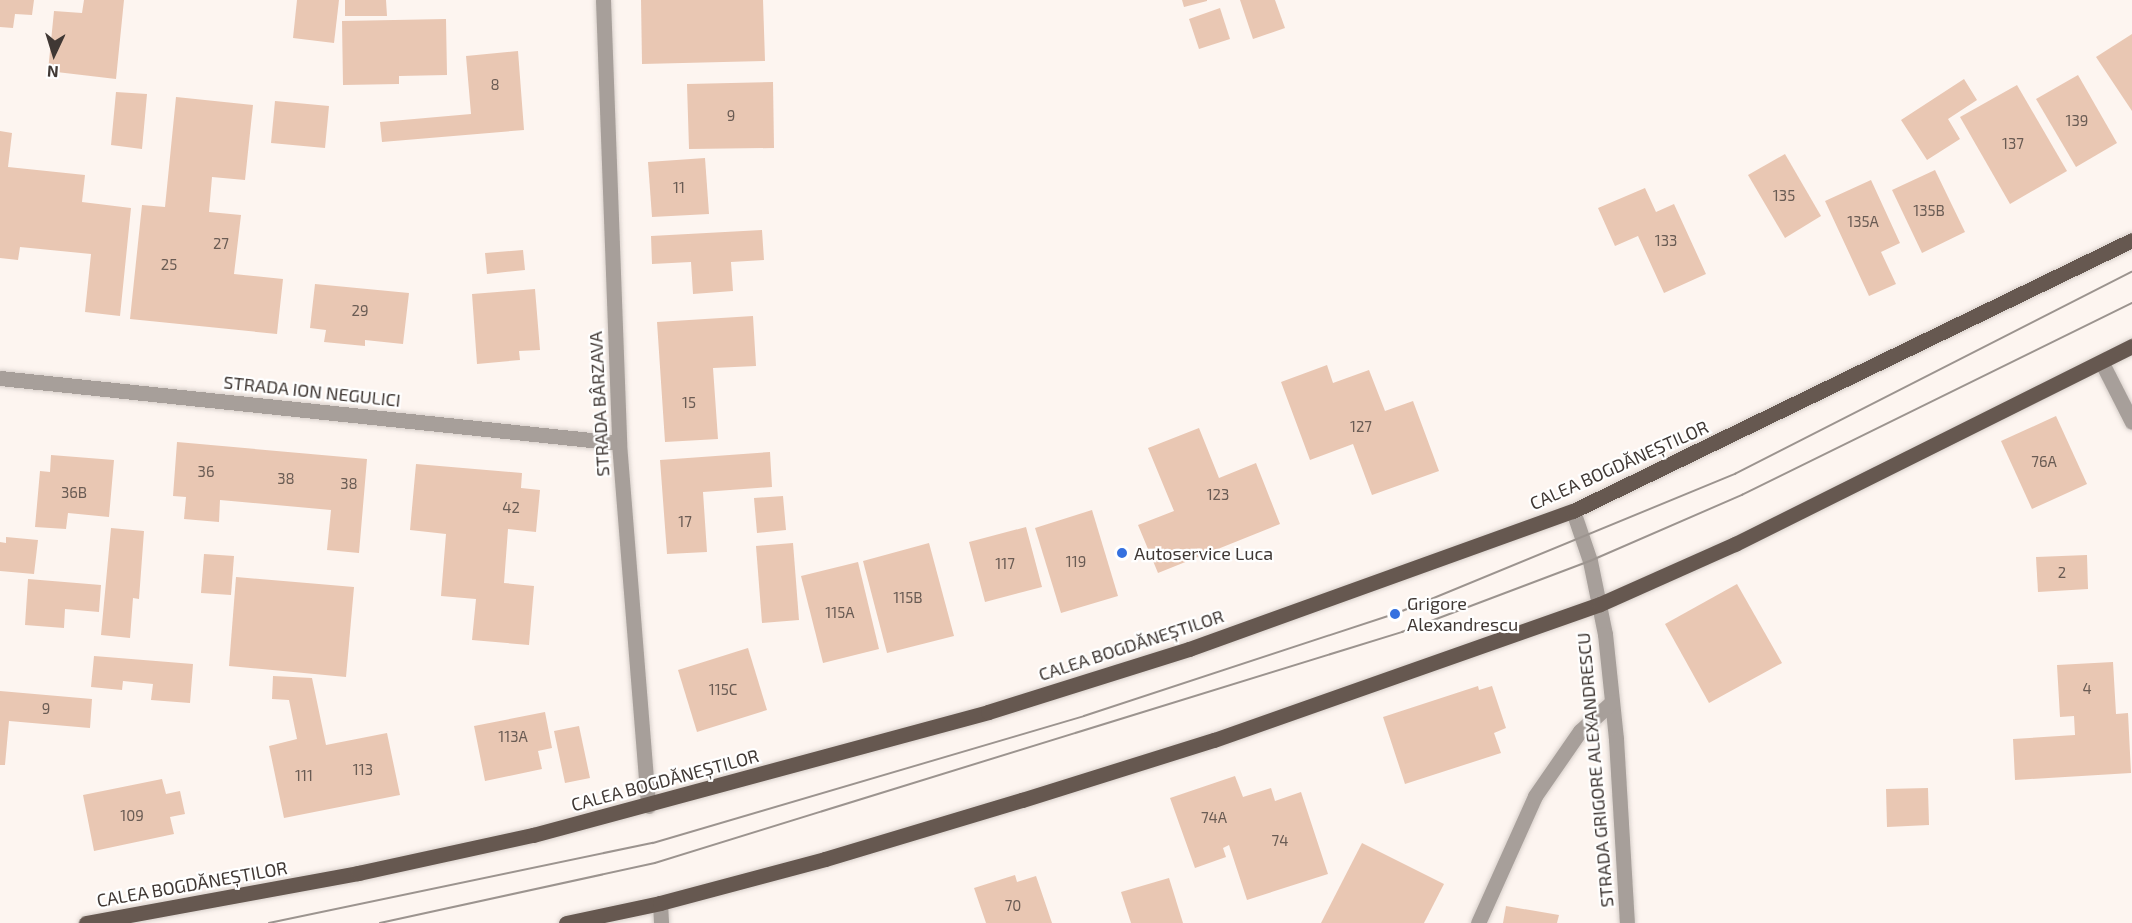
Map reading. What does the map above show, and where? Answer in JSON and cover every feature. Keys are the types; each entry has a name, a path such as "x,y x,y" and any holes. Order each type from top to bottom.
{"main road":[{"name":"CALEA BOGDĂNEȘTILOR","path":"86,923 358,873 648,806 988,712 1189,649 1573,511 2132,240"},
{"path":"566,923 660,903 825,860 1203,744 1600,604 1745,539 2102,363 2132,346"}],"street":[{"name":"STRADA BÂRZAVA","path":"603,0 619,443 648,806"},
{"path":"2102,363 2132,422"},
{"name":"STRADA ION NEGULICI","path":"0,378 619,443"},
{"name":"STRADA GRIGORE ALEXANDRESCU","path":"1573,511 1600,604 1612,702 1627,923"},
{"path":"1478,923 1535,796 1580,731 1612,702"},
{"path":"660,903 661,923"}],"building":[{"path":"0,0 34,0 32,15 15,14 13,28 0,27"},
{"path":"84,0 124,0 116,79 48,71 54,11 82,13"},
{"path":"297,0 339,0 334,43 293,38"},
{"path":"345,0 386,0 387,16 345,16"},
{"path":"641,0 763,0 765,61 642,64"},
{"path":"1182,0 1207,0 1207,1 1184,7"},
{"path":"1240,0 1275,0 1285,28 1253,39"},
{"path":"1220,8 1230,39 1199,49 1189,19"},
{"path":"446,19 447,75 399,76 399,84 343,85 342,21"},
{"path":"2132,34 2132,111 2096,57"},
{"path":"518,51 524,130 382,142 380,122 471,114 466,56"},
{"path":"2078,75 2117,143 2076,167 2036,99"},
{"path":"1964,79 1977,100 1948,119 1960,139 1927,160 1901,120"},
{"path":"773,82 774,148 689,149 687,84"},
{"path":"2017,85 2067,171 2010,204 1960,117"},
{"path":"116,92 147,94 142,149 111,145"},
{"path":"176,97 253,105 245,180 212,177 209,212 241,215 234,274 283,279 277,334 130,319 142,205 165,207"},
{"path":"275,101 329,106 325,148 271,143"},
{"path":"0,131 12,133 8,167 85,175 82,202 131,208 120,316 85,312 91,254 20,247 18,260 0,258"},
{"path":"1785,154 1821,216 1785,238 1748,175"},
{"path":"705,158 709,214 652,217 648,162"},
{"path":"1935,170 1965,232 1922,253 1892,190"},
{"path":"1871,180 1900,243 1881,252 1896,284 1869,296 1825,201"},
{"path":"1645,188 1656,212 1674,204 1706,274 1664,293 1638,236 1615,246 1598,208"},
{"path":"762,230 764,260 731,262 733,291 693,294 691,262 652,264 651,236"},
{"path":"523,250 525,270 487,274 485,253"},
{"path":"315,284 409,293 403,344 365,340 365,346 324,342 326,330 310,328"},
{"path":"535,289 540,350 519,351 520,360 477,364 472,294"},
{"path":"753,316 756,366 713,368 718,439 665,442 657,322"},
{"path":"1327,365 1333,383 1369,370 1385,411 1413,401 1439,471 1372,495 1353,444 1310,460 1281,382"},
{"path":"2056,416 2087,484 2032,509 2001,441"},
{"path":"1199,428 1219,478 1256,463 1280,524 1158,573 1138,525 1174,511 1148,448"},
{"path":"177,442 367,459 359,553 327,550 331,510 220,500 219,522 184,519 186,497 173,496"},
{"path":"770,452 772,487 703,492 707,552 667,554 660,460"},
{"path":"51,455 114,460 109,517 68,513 66,529 35,527 40,471 50,472"},
{"path":"416,464 522,473 521,488 540,490 536,532 508,529 504,583 534,586 529,645 472,640 476,599 441,596 446,534 410,530"},
{"path":"783,496 786,530 757,533 754,498"},
{"path":"1092,510 1118,596 1061,613 1035,528"},
{"path":"1026,527 1042,587 985,602 969,542"},
{"path":"111,528 144,531 139,599 133,598 130,638 101,635"},
{"path":"6,537 38,540 34,574 0,571 0,542 6,543"},
{"path":"793,543 799,620 762,623 756,546"},
{"path":"929,543 954,636 887,653 863,561"},
{"path":"204,554 234,556 231,595 201,593"},
{"path":"2087,555 2088,589 2038,592 2036,557"},
{"path":"858,562 879,649 823,663 801,576"},
{"path":"236,577 354,587 346,677 229,666"},
{"path":"28,579 101,585 99,612 65,609 64,628 25,625"},
{"path":"1737,584 1782,663 1709,703 1665,624"},
{"path":"748,648 767,710 697,732 678,670"},
{"path":"94,656 193,664 190,703 151,700 153,684 123,681 122,690 91,687"},
{"path":"2113,662 2116,714 2128,713 2131,773 2015,780 2013,739 2075,735 2074,716 2060,717 2057,665"},
{"path":"273,676 312,678 326,745 387,733 400,795 284,818 269,746 297,739 289,700 272,699"},
{"path":"1478,686 1479,690 1492,686 1506,728 1494,733 1501,753 1405,784 1383,717"},
{"path":"0,691 92,699 90,728 9,721 5,765 0,765"},
{"path":"545,712 552,748 538,751 542,769 485,781 474,726"},
{"path":"579,726 590,778 565,783 554,731"},
{"path":"1235,776 1243,797 1271,788 1275,801 1301,792 1328,874 1247,900 1229,845 1223,848 1226,857 1195,868 1170,798"},
{"path":"162,779 166,794 180,791 185,814 170,817 174,834 94,851 83,795"},
{"path":"1928,788 1929,825 1887,827 1886,789"},
{"path":"1362,843 1444,884 1424,923 1321,923"},
{"path":"1015,875 1017,882 1036,876 1052,923 986,923 974,888"},
{"path":"1169,878 1183,923 1131,923 1121,892"},
{"path":"1506,906 1559,915 1557,923 1503,923"}],"tram line":[{"path":"269,923 653,843 1084,716 1395,614 1735,474 2132,272"},
{"path":"380,923 655,863 1402,632 1590,561 1742,495 2132,303"}],"place":[{"name":"Autoservice Luca","path":"1122,553"},
{"name":"Grigore Alexandrescu","path":"1395,614"}]}
